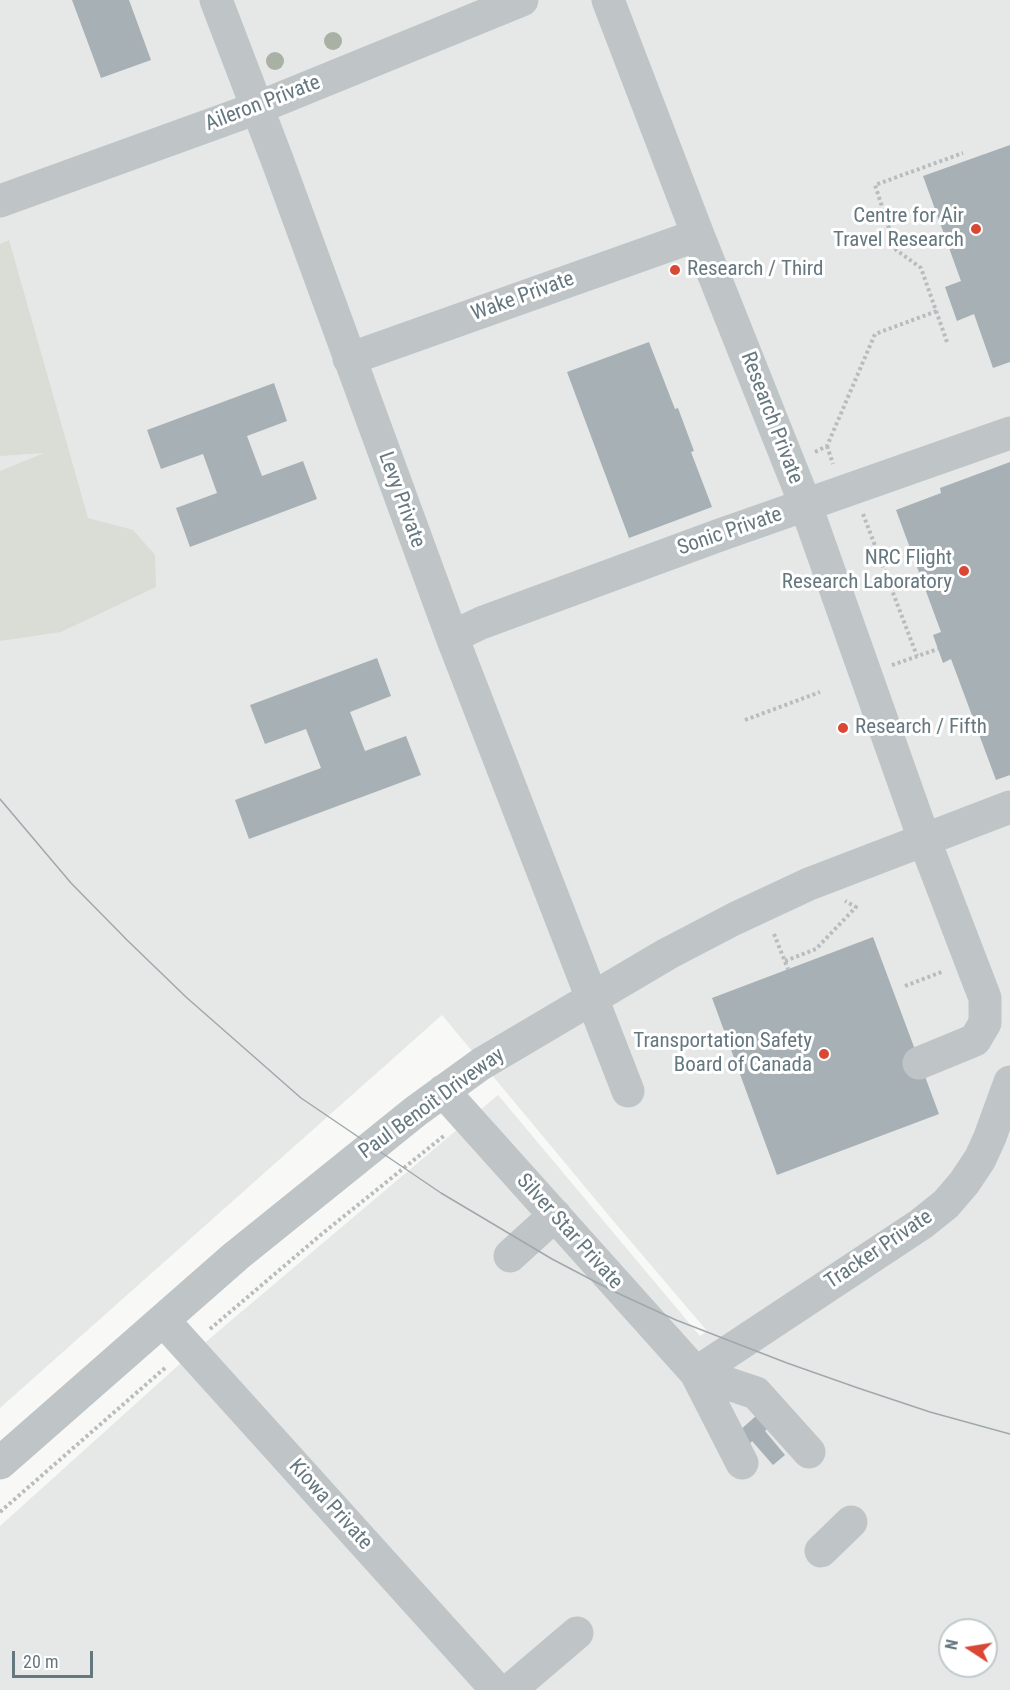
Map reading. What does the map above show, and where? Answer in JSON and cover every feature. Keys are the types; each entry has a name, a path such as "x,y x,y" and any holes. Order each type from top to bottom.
{"street":[{"name":"Levy Private","path":"216,0 452,637 628,1091"},
{"name":"Aileron Private","path":"0,201 257,108 522,0"},
{"name":"Research Private","path":"608,0 698,235 806,506 924,839 985,998 985,1023 975,1041 919,1063"},
{"name":"Wake Private","path":"349,359 698,235"},
{"name":"Sonic Private","path":"452,637 503,615 708,539 1010,433"},
{"name":"Paul Benoit Driveway","path":"0,1463 236,1256 443,1091 481,1064 667,954 764,905 809,884 1010,807"},
{"name":"Tracker Private","path":"696,1373 921,1224 946,1204 980,1159 1010,1082"},
{"name":"Silver Star Private","path":"443,1091 696,1373 742,1463"},
{"path":"510,1256 555,1215"},
{"name":"Kiowa Private","path":"163,1320 497,1690"},
{"path":"696,1373 756,1393 809,1452"},
{"path":"821,1551 852,1522"},
{"path":"510,1690 577,1633"}],"path":[{"path":"947,342 921,268 896,250 876,185 963,153"},
{"path":"789,463 827,446 875,334 937,311"},
{"path":"827,446 837,474 866,517 917,656"},
{"path":"888,667 938,649"},
{"path":"745,720 820,692"},
{"path":"785,962 816,950 856,907 809,884"},
{"path":"764,905 788,969"},
{"path":"906,986 971,961"},
{"path":"0,1512 323,1233 467,1117"}],"shaded area":[{"path":"0,0 1010,0 1010,1690 0,1690 0,1526 182,1362 498,1095 700,1336 707,1331 442,1015 0,1408"},
{"path":"9,240 88,518 133,530 155,555 156,587 61,632 0,641 0,471 44,453 0,456 0,244"}],"building":[{"path":"72,0 129,0 151,60 101,78"},
{"name":"Centre for Air Travel Research","path":"1010,145 1010,362 993,368 974,314 957,321 945,287 961,281 923,176"},
{"path":"649,342 675,409 678,408 694,451 691,452 712,507 629,538 567,372"},
{"path":"274,383 287,421 247,436 262,476 303,461 317,499 190,547 176,508 217,493 203,454 161,469 147,430"},
{"name":"NRC Flight Research Laboratory","path":"1010,462 1010,775 996,780 951,659 943,663 933,635 941,632 896,510 941,493 940,488"},
{"path":"377,658 391,696 350,712 365,751 406,736 421,775 249,839 235,800 321,768 306,729 265,744 250,705"},
{"name":"Transportation Safety Board of Canada","path":"873,937 939,1114 777,1175 712,998"},
{"path":"757,1415 768,1428 765,1431 785,1455 773,1465 752,1441 749,1445 738,1432"}],"tram line":[{"path":"0,799 71,883 186,997 301,1098 441,1193 552,1259 676,1320 858,1388 930,1412 1010,1434"}],"place":[{"name":"Centre for Air Travel Research","path":"976,229"},
{"name":"Research / Third","path":"675,270"},
{"name":"NRC Flight Research Laboratory","path":"964,571"},
{"name":"Research / Fifth","path":"843,728"},
{"name":"Transportation Safety Board of Canada","path":"824,1054"}]}
